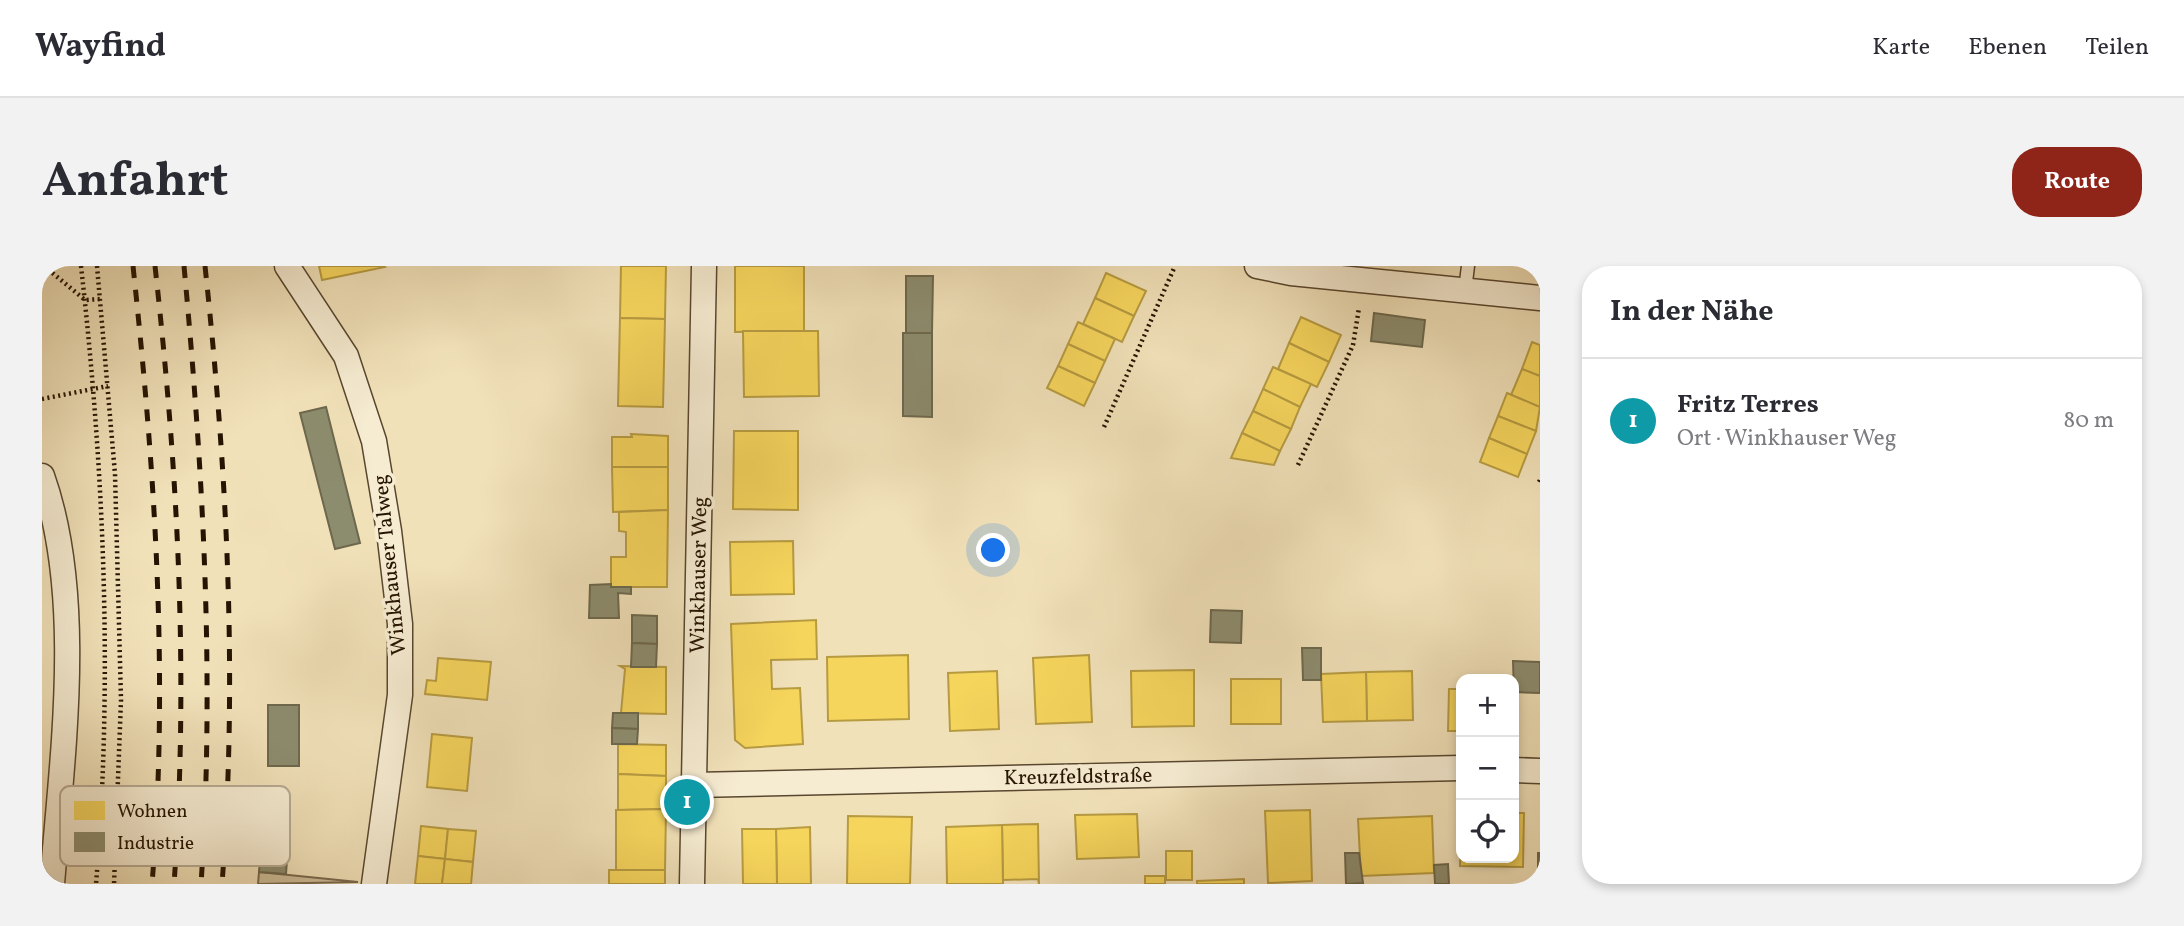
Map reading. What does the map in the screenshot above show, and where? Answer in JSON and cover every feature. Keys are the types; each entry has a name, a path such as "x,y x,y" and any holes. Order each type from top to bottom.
{"street":[{"name":"Winkhauser Talweg","path":"287,266 346,356 374,441 389,531 400,624 400,695 374,884"},
{"name":"Winkhauser Weg","path":"692,884 704,266"},
{"path":"1257,266 1291,273 1362,279 1467,278 1540,298"},
{"path":"42,476 55,512 65,600 65,708 52,884"},
{"name":"Kreuzfeldstraße","path":"694,785 1456,768"},
{"path":"1519,770 1540,771"}],"path":[{"path":"44,266 85,300 100,299"},
{"path":"81,266 101,492 104,629 99,786"},
{"path":"97,266 115,474 121,700 118,786"},
{"path":"1104,427 1175,266"},
{"path":"1298,465 1353,345 1362,279"},
{"path":"42,398 108,386"},
{"path":"96,884 97,866"},
{"path":"114,884 115,866"}],"shaded area":[{"path":"259,872 358,882 258,884"}],"building: Wohnen":[{"path":"319,266 384,266 385,267 322,280"},
{"path":"621,266 666,266 665,319 620,318"},
{"path":"735,266 804,266 804,331 735,332"},
{"path":"1106,273 1146,291 1134,316 1095,298"},
{"path":"1095,298 1134,316 1122,342 1083,324"},
{"path":"1301,317 1341,335 1329,362 1289,343"},
{"path":"620,318 665,319 663,407 618,406"},
{"path":"1078,322 1115,339 1105,361 1068,344"},
{"path":"743,331 818,331 819,396 744,397"},
{"path":"1532,342 1540,345 1540,376 1522,369"},
{"path":"1289,343 1329,362 1317,387 1278,369"},
{"path":"1068,344 1105,361 1095,383 1058,366"},
{"path":"1058,366 1095,383 1084,406 1047,388"},
{"path":"1273,367 1311,384 1300,407 1263,389"},
{"path":"1522,369 1540,376 1540,407 1511,395"},
{"path":"1263,389 1300,407 1291,429 1253,411"},
{"path":"1507,393 1540,407 1536,431 1498,416"},
{"path":"1253,411 1291,429 1280,451 1242,433"},
{"path":"1498,416 1536,431 1527,454 1489,438"},
{"path":"734,431 798,431 798,510 733,509"},
{"path":"1242,433 1280,451 1274,465 1231,458"},
{"path":"631,434 668,436 668,467 612,467 612,437 632,437"},
{"path":"1489,438 1527,454 1518,477 1480,462"},
{"path":"612,467 668,467 668,510 613,512"},
{"path":"668,510 667,587 611,587 611,557 626,557 626,532 619,531 619,512"},
{"path":"793,541 794,594 731,595 730,542"},
{"path":"816,620 817,659 771,660 772,689 800,688 803,744 745,748 735,740 731,624"},
{"path":"908,655 909,719 828,721 827,657"},
{"path":"1089,655 1092,722 1036,724 1033,658"},
{"path":"438,658 491,662 487,700 425,694 427,680 436,681"},
{"path":"620,666 666,667 666,714 621,713 625,669"},
{"path":"1194,670 1194,726 1132,727 1131,671"},
{"path":"997,671 999,729 950,731 948,673"},
{"path":"1412,671 1413,720 1367,721 1366,672"},
{"path":"1366,672 1367,721 1323,722 1321,674"},
{"path":"1231,679 1281,679 1281,724 1231,724"},
{"path":"1449,689 1456,689 1456,731 1448,731"},
{"path":"432,734 472,738 467,791 427,787"},
{"path":"618,744 666,745 666,776 618,774"},
{"path":"618,774 666,776 666,809 618,810"},
{"path":"666,809 665,870 616,870 616,810"},
{"path":"1310,810 1312,881 1268,883 1265,811"},
{"path":"1519,813 1524,813 1523,867 1460,866 1460,863 1519,863"},
{"path":"1137,814 1139,857 1077,859 1075,815"},
{"path":"848,816 912,817 910,884 847,884"},
{"path":"1432,816 1434,873 1361,876 1358,819"},
{"path":"1038,824 1039,884 1038,879 1003,880 1002,825"},
{"path":"1002,825 1003,884 947,884 946,827"},
{"path":"421,826 448,829 445,859 418,856"},
{"path":"810,827 811,884 777,884 776,829"},
{"path":"448,829 476,831 473,862 445,859"},
{"path":"742,829 776,829 777,884 743,884"},
{"path":"1166,851 1192,851 1192,880 1166,880"},
{"path":"418,856 445,859 442,884 415,884"},
{"path":"445,859 473,862 471,884 442,884"},
{"path":"609,870 665,870 665,884 609,884"},
{"path":"1145,876 1165,876 1165,884 1145,884"},
{"path":"1244,879 1244,884 1197,884 1197,881"}],"building: Industrie":[{"path":"906,276 933,276 932,333 906,333"},
{"path":"1374,313 1425,320 1422,347 1371,341"},
{"path":"903,333 932,333 932,417 903,416"},
{"path":"326,407 360,543 335,549 300,413"},
{"path":"611,584 611,587 631,587 631,594 618,593 619,618 589,618 590,585"},
{"path":"1211,610 1242,611 1241,643 1210,642"},
{"path":"632,615 657,616 657,644 632,643"},
{"path":"632,643 657,644 656,667 631,667"},
{"path":"1302,648 1321,648 1321,680 1303,680"},
{"path":"1513,661 1540,662 1540,693 1519,692 1519,674 1513,674"},
{"path":"268,705 299,705 299,766 268,766"},
{"path":"613,713 638,713 638,729 612,728"},
{"path":"612,728 638,729 637,744 612,744"},
{"path":"1345,853 1359,853 1363,883 1346,884"},
{"path":"1540,853 1540,884 1538,884"},
{"path":"1448,864 1449,884 1435,884 1434,865"},
{"path":"259,866 287,866 286,874 259,872"}],"railway":[{"path":"133,266 148,420 157,575 158,786"},
{"path":"155,266 170,420 179,575 181,729 179,786"},
{"path":"184,266 197,420 205,575 206,786"},
{"path":"205,266 219,420 228,575 228,786"},
{"path":"152,884 153,866"},
{"path":"174,884 175,866"},
{"path":"201,884 202,866"},
{"path":"222,884 223,866"}],"place":[{"name":"Fritz Terres","path":"687,802"}]}
